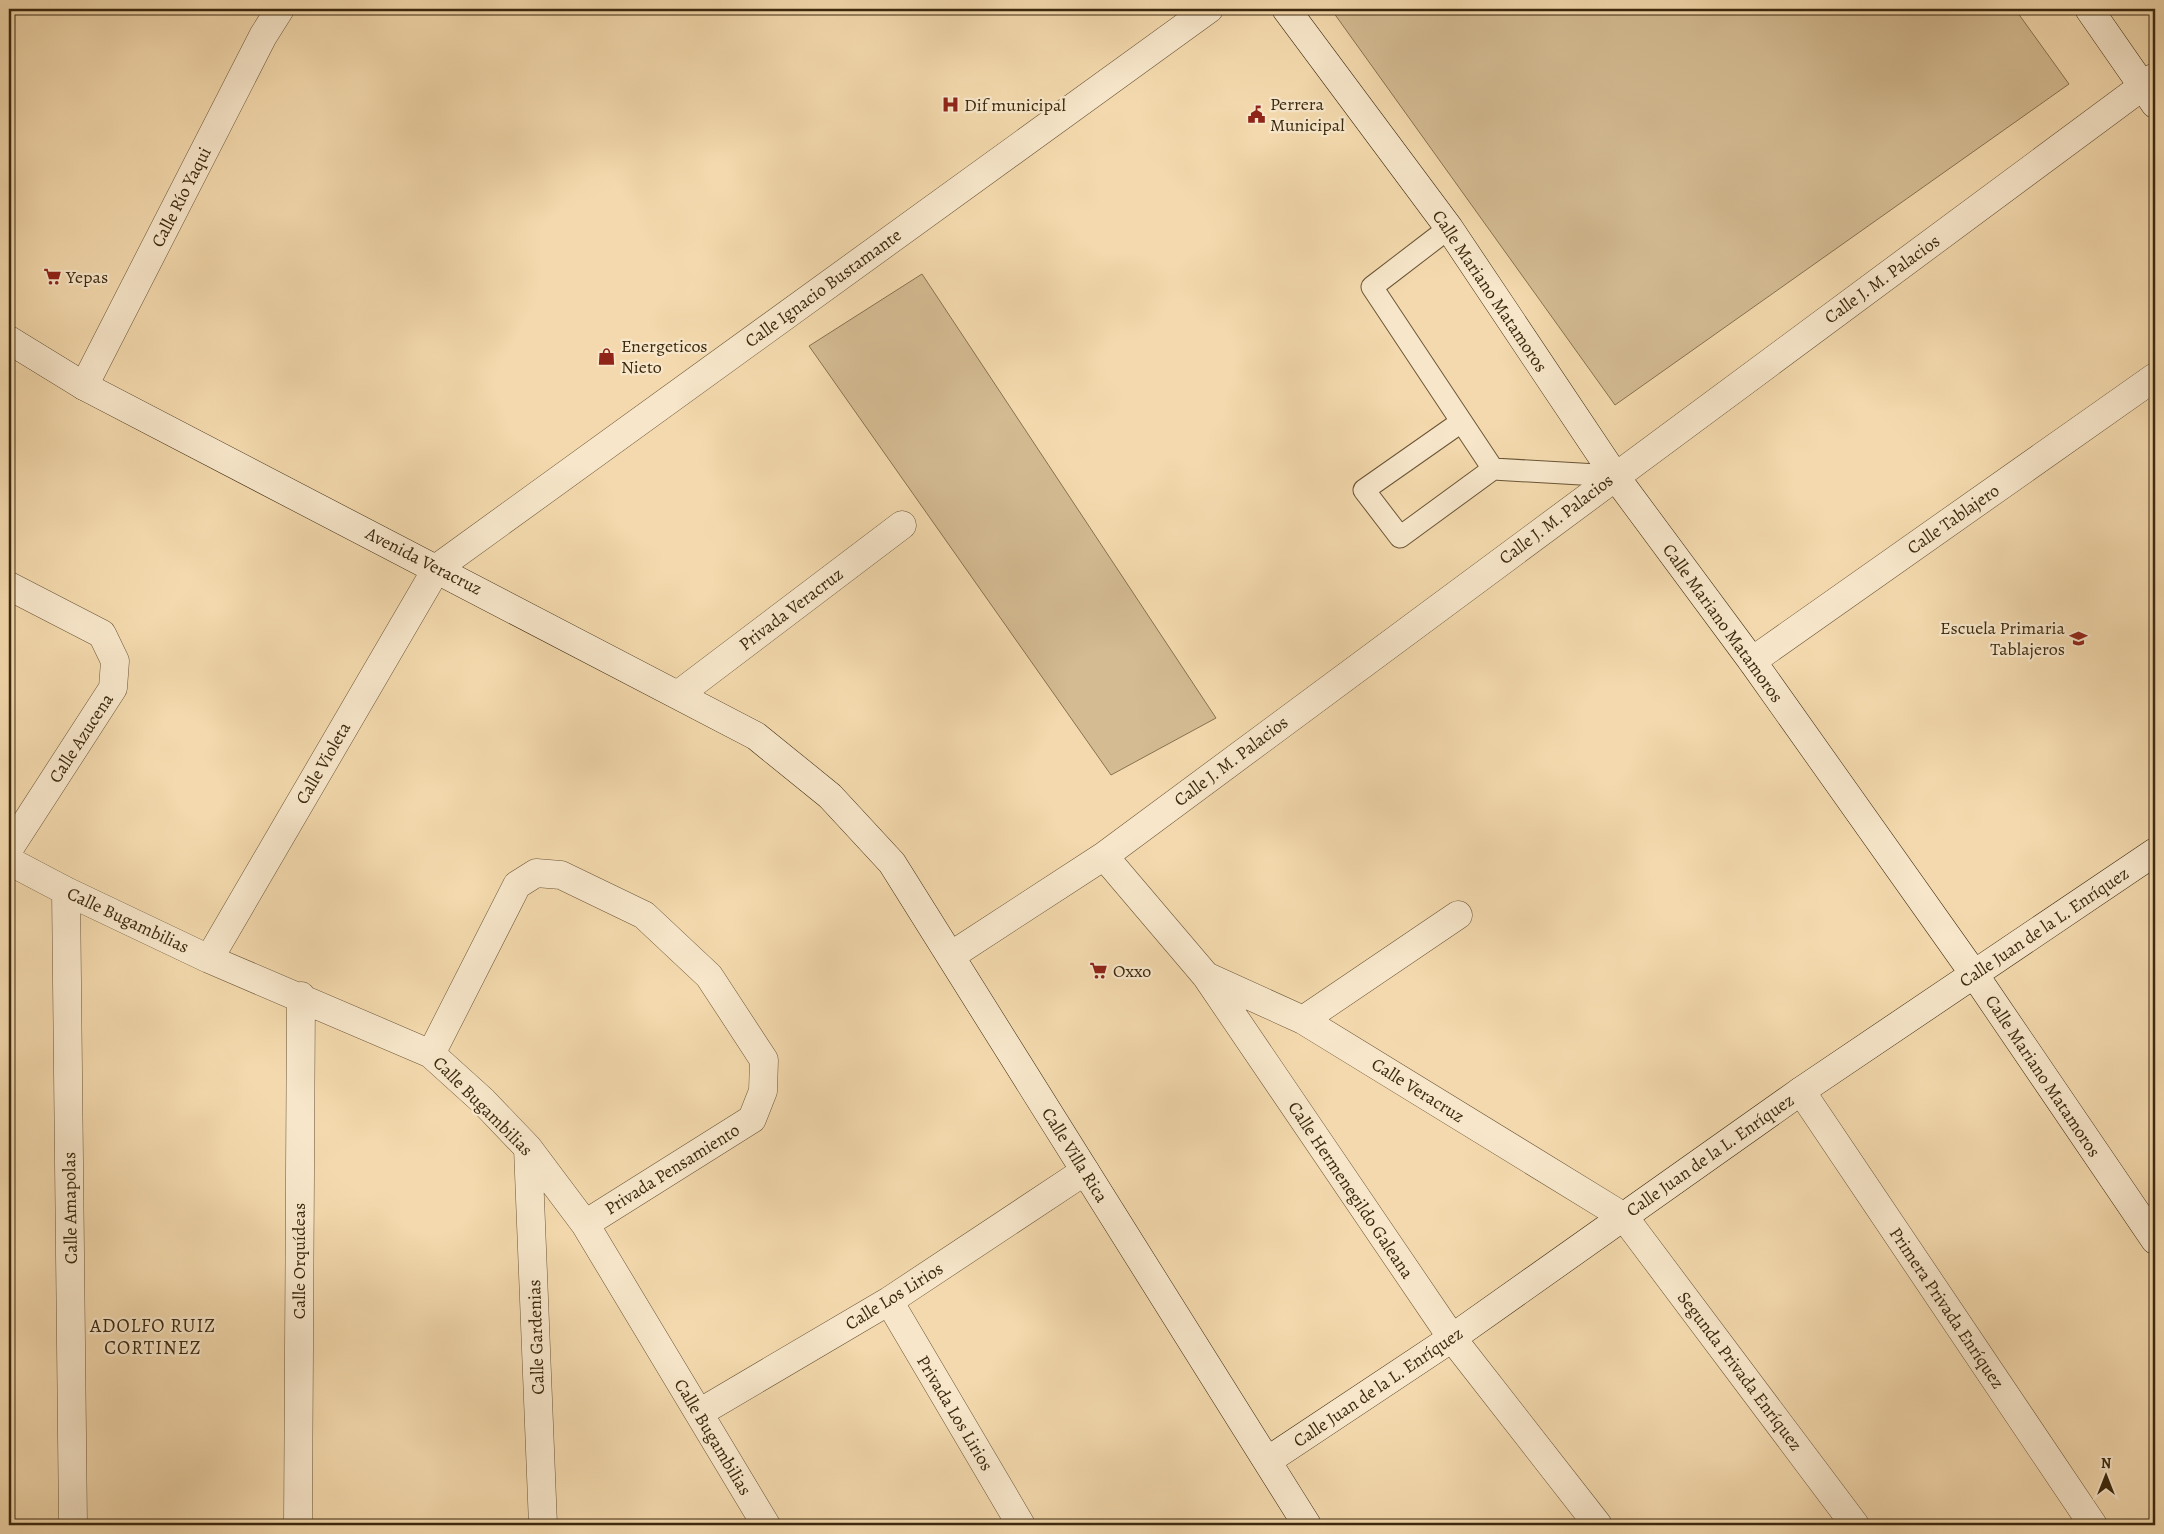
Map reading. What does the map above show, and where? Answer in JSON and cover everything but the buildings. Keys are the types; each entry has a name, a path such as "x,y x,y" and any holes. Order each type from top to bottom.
{"street":[{"path":"255,9 263,36"},
{"name":"Calle Río Yaqui","path":"84,386 263,36 280,9"},
{"name":"Calle Ignacio Bustamante","path":"436,568 1209,9"},
{"name":"Calle Mariano Matamoros","path":"1286,9 1449,228 1615,476 1752,661 1974,974 2155,1240"},
{"path":"2089,9 2151,89"},
{"name":"Calle J. M. Palacios","path":"952,955 1104,856 1615,476 2151,89"},
{"name":"Avenida Veracruz","path":"9,340 84,386 679,694 756,736 830,796"},
{"name":"Calle Tablajero","path":"1752,661 2155,376"},
{"name":"Privada Veracruz","path":"679,694 902,525"},
{"name":"Calle Violeta","path":"209,959 436,568"},
{"name":"Calle Azucena","path":"9,586 102,634 116,661 113,688 9,850"},
{"name":"Calle Villa Rica","path":"830,796 892,863 952,955 1306,1525"},
{"name":"Calle Juan de la L. Enríquez","path":"1266,1461 1452,1338 1801,1091 2155,852"},
{"name":"Calle Hermenegildo Galeana","path":"1104,856 1206,976 1452,1338 1598,1525"},
{"name":"Calle Bugambilias","path":"9,861 66,891 209,959 301,996 431,1054 483,1101 528,1148 585,1224 766,1525"},
{"name":"Privada Pensamiento","path":"431,1054 517,886 536,873 561,875 644,915 709,976 764,1060 763,1091 752,1119 585,1224"},
{"name":"Calle Amapolas","path":"66,891 73,1525"},
{"path":"1303,1020 1458,915"},
{"name":"Calle Veracruz","path":"1206,976 1303,1020 1624,1217"},
{"name":"Calle Orquídeas","path":"298,1525 301,996"},
{"name":"Primera Privada Enríquez","path":"1801,1091 2093,1525"},
{"name":"Calle Gardenias","path":"528,1148 543,1525"},
{"name":"Calle Los Lirios","path":"699,1413 888,1301 1085,1171"},
{"name":"Segunda Privada Enríquez","path":"1624,1217 1855,1525"},
{"name":"Privada Los Lirios","path":"888,1301 1021,1525"}],"lane":[{"path":"1449,228 1372,287 1492,469"},
{"path":"1461,422 1364,490 1400,537 1492,469 1615,476"}],"shaded area":[{"path":"1331,9 2015,9 2069,84 1615,405"},
{"path":"922,274 1216,718 1111,775 809,346"}],"place":[{"name":"Dif municipal","path":"950,105"},
{"name":"Perrera Municipal","path":"1256,114"},
{"name":"Yepas","path":"52,277"},
{"name":"Energeticos Nieto","path":"607,356"},
{"name":"Escuela Primaria Tablajeros","path":"2079,638"},
{"name":"Oxxo","path":"1099,971"}],"district":[{"name":"ADOLFO RUIZ CORTINEZ","path":"153,1336"}]}
